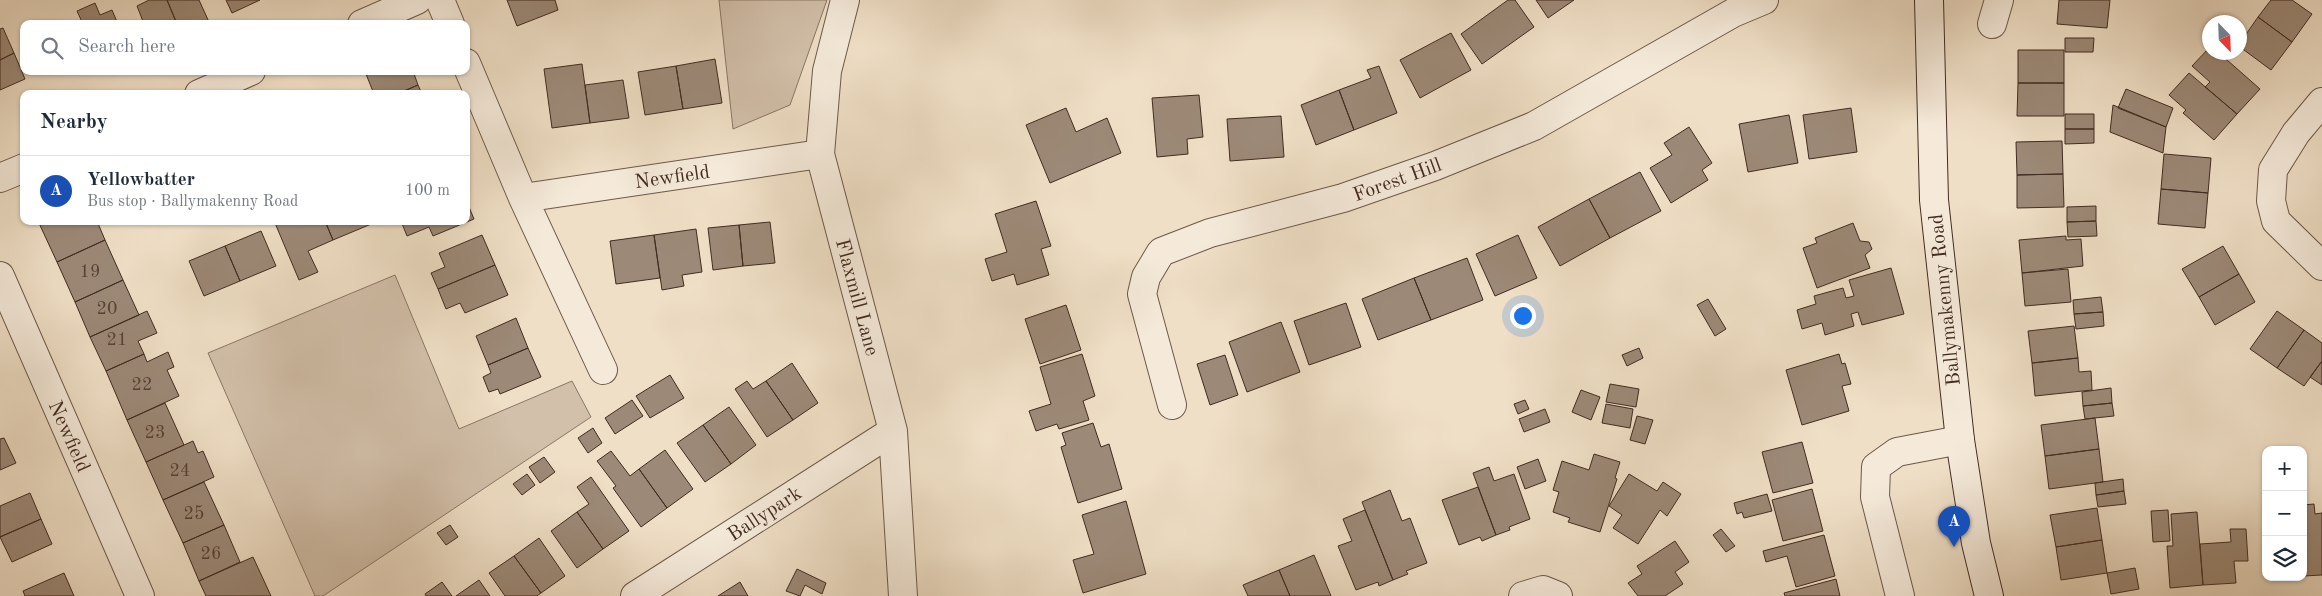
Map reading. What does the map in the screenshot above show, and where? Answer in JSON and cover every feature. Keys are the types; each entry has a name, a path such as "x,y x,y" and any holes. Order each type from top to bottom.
{"street":[{"path":"371,20 417,0"},
{"path":"440,0 448,20"},
{"name":"Flaxmill Lane","path":"845,0 827,71 820,154 893,431 903,596"},
{"name":"Forest Hill","path":"1172,405 1142,294 1146,277 1161,252 1210,233 1342,198 1435,166 1534,126 1733,13 1764,0"},
{"name":"Ballymakenny Road","path":"1929,0 1934,200 1960,440 1976,543 1989,596"},
{"path":"470,72 523,198 603,370"},
{"path":"209,90 243,75"},
{"path":"2322,102 2296,133 2273,170 2271,201 2276,222 2322,266"},
{"name":"Newfield","path":"523,198 820,154"},
{"path":"0,178 20,170"},
{"name":"Newfield","path":"0,276 140,596"},
{"name":"Ballypark","path":"635,596 893,431"},
{"path":"1900,596 1875,497 1876,467 1897,452 1960,440"},
{"path":"1524,596 1543,590 1558,596"}],"shaded area":[{"path":"719,0 827,0 790,105 733,129"},
{"path":"395,275 459,429 572,381 591,417 323,596 315,596 208,353"}],"building":[{"path":"149,0 167,0 175,20 142,20 137,6"},
{"path":"167,0 199,0 208,20 175,20"},
{"path":"226,0 260,0 232,13"},
{"path":"507,0 555,0 558,10 517,26"},
{"path":"1508,0 1515,0 1534,27 1482,64 1461,34"},
{"path":"1536,0 1574,0 1548,18"},
{"path":"2059,0 2110,0 2107,28 2057,24"},
{"path":"2271,0 2292,0 2312,14 2292,42 2258,17"},
{"path":"95,3 100,15 112,10 116,20 81,20 77,11"},
{"path":"2258,17 2292,42 2271,70 2247,52 2247,33"},
{"path":"3,28 14,53 0,60 0,29"},
{"path":"1451,33 1471,70 1420,98 1400,60"},
{"path":"2065,38 2094,38 2093,52 2065,52"},
{"path":"2018,50 2064,50 2064,83 2018,83"},
{"path":"14,53 20,67 20,75 23,75 25,79 0,90 0,60"},
{"path":"2202,55 2202,60 2227,60 2260,89 2237,114 2205,87 2210,82 2192,66"},
{"path":"715,59 722,103 683,109 676,66"},
{"path":"582,64 590,123 552,128 544,69"},
{"path":"676,66 683,109 645,115 638,72"},
{"path":"1379,66 1397,113 1354,130 1339,90 1371,78 1367,70"},
{"path":"2189,73 2237,114 2214,140 2183,113 2186,110 2169,95"},
{"path":"366,75 414,75 418,85 406,90 372,90"},
{"path":"623,80 629,118 590,123 585,85"},
{"path":"2018,83 2064,83 2064,116 2017,116"},
{"path":"418,85 420,90 406,90"},
{"path":"2126,89 2173,108 2166,127 2118,108"},
{"path":"1339,90 1354,130 1316,145 1301,105"},
{"path":"1199,95 1203,137 1187,139 1188,154 1157,157 1152,98"},
{"path":"2113,105 2166,127 2163,153 2110,132"},
{"path":"1066,108 1076,132 1107,118 1121,153 1050,183 1026,125"},
{"path":"1851,108 1857,152 1809,159 1803,115"},
{"path":"2065,114 2094,114 2094,129 2065,129"},
{"path":"1789,115 1798,163 1748,172 1739,124"},
{"path":"1281,116 1284,157 1230,161 1227,119"},
{"path":"1689,127 1712,163 1702,170 1708,180 1671,203 1650,168 1672,155 1664,143"},
{"path":"2065,129 2094,129 2094,143 2065,144"},
{"path":"2062,141 2063,174 2017,175 2016,142"},
{"path":"2164,154 2211,158 2208,193 2161,189"},
{"path":"1640,172 1661,211 1610,238 1589,199"},
{"path":"2063,174 2064,207 2017,208 2017,175"},
{"path":"2161,189 2208,193 2205,228 2158,224"},
{"path":"1589,199 1610,238 1560,266 1538,227"},
{"path":"1036,201 1051,246 1041,249 1049,275 1017,285 1014,274 992,281 985,259 1007,252 995,214"},
{"path":"2096,206 2096,221 2067,222 2067,207"},
{"path":"470,210 474,219 470,221"},
{"path":"2096,221 2097,236 2068,237 2067,222"},
{"path":"770,222 775,263 743,266 739,225"},
{"path":"1853,223 1860,241 1869,242 1872,249 1865,255 1870,268 1817,288 1803,248 1817,243 1815,238"},
{"path":"40,225 99,225 105,240 57,262"},
{"path":"276,225 327,225 333,240 308,251 318,272 299,280"},
{"path":"327,225 369,225 333,240"},
{"path":"403,225 460,225 433,236 429,227 407,236"},
{"path":"739,225 743,266 713,270 708,228"},
{"path":"696,229 702,272 682,275 684,286 662,290 654,235"},
{"path":"261,231 276,266 240,281 225,246"},
{"path":"482,235 495,265 438,289 431,273 445,267 439,253"},
{"path":"654,235 660,278 616,284 610,241"},
{"path":"1518,235 1537,278 1495,296 1476,254"},
{"path":"2066,236 2066,240 2081,239 2083,266 2022,273 2019,240"},
{"path":"105,240 123,280 75,302 57,262"},
{"path":"225,246 240,281 204,296 189,261"},
{"path":"2223,246 2239,274 2199,297 2182,269"},
{"path":"1467,258 1483,300 1431,320 1414,278"},
{"path":"495,265 508,295 465,313 460,303 446,309 438,289"},
{"path":"1891,268 1904,314 1862,325 1858,312 1851,314 1854,326 1825,335 1822,323 1802,329 1797,310 1816,304 1814,296 1843,288 1846,298 1854,296 1849,280"},
{"path":"2068,269 2071,302 2025,306 2022,273"},
{"path":"2239,274 2255,302 2215,325 2199,297"},
{"path":"1414,278 1431,320 1378,340 1362,299"},
{"path":"123,280 139,315 90,337 75,302"},
{"path":"2101,297 2103,312 2074,314 2073,300"},
{"path":"1708,299 1726,329 1715,336 1697,305"},
{"path":"1346,303 1361,347 1309,365 1294,321"},
{"path":"1066,305 1081,350 1040,364 1025,319"},
{"path":"147,311 157,333 138,341 144,354 106,371 90,337"},
{"path":"2277,311 2304,330 2277,368 2250,349"},
{"path":"2103,312 2104,326 2076,329 2074,314"},
{"path":"516,318 528,348 488,365 476,336"},
{"path":"1281,322 1300,372 1247,392 1229,342"},
{"path":"2074,326 2078,358 2032,363 2028,331"},
{"path":"2304,330 2322,343 2322,361 2304,386 2277,368"},
{"path":"528,348 541,377 500,394 498,389 489,392 483,377 491,373 488,365"},
{"path":"1639,348 1643,358 1627,366 1622,355"},
{"path":"168,352 174,367 167,370 179,396 127,420 106,371 144,354 147,362"},
{"path":"1082,354 1095,396 1083,401 1089,420 1059,429 1057,424 1036,431 1029,411 1051,404 1040,367"},
{"path":"1839,354 1842,364 1845,363 1851,384 1842,386 1849,411 1802,425 1786,370"},
{"path":"1225,355 1238,395 1210,405 1197,364"},
{"path":"2078,358 2079,372 2091,371 2092,390 2035,396 2032,363"},
{"path":"2322,361 2322,385 2310,377"},
{"path":"792,363 818,403 793,420 766,381"},
{"path":"670,375 684,398 650,418 636,396"},
{"path":"747,381 753,389 766,381 793,420 767,437 735,389"},
{"path":"1610,384 1639,389 1636,407 1606,402"},
{"path":"2111,388 2112,403 2083,406 2082,392"},
{"path":"1581,390 1600,397 1591,420 1572,412"},
{"path":"632,400 643,416 615,434 605,418"},
{"path":"1525,400 1529,409 1518,414 1514,404"},
{"path":"165,403 184,445 146,462 127,420"},
{"path":"2112,403 2114,416 2085,419 2083,406"},
{"path":"1606,404 1633,409 1630,428 1602,423"},
{"path":"729,407 756,445 731,464 703,425"},
{"path":"1545,409 1550,422 1524,432 1519,419"},
{"path":"1637,416 1653,420 1645,444 1630,440"},
{"path":"2095,418 2099,449 2045,456 2041,425"},
{"path":"1093,423 1101,447 1109,444 1122,489 1078,503 1061,447 1066,445 1062,433"},
{"path":"703,425 731,464 705,482 677,443"},
{"path":"593,428 602,443 588,453 578,438"},
{"path":"4,438 16,463 0,470 0,439"},
{"path":"193,441 198,453 203,451 214,477 163,500 146,462"},
{"path":"1802,442 1813,483 1773,493 1762,452"},
{"path":"2099,449 2103,482 2049,489 2045,456"},
{"path":"665,450 693,489 667,508 639,469"},
{"path":"611,451 630,476 639,469 667,508 641,527 613,488 616,486 597,461"},
{"path":"1594,454 1620,462 1615,478 1617,479 1600,532 1568,522 1570,518 1553,512 1559,492 1553,490 1562,461 1589,470"},
{"path":"544,457 555,472 540,483 529,467"},
{"path":"1538,459 1546,481 1525,489 1517,467"},
{"path":"1489,467 1494,481 1514,474 1530,519 1509,527 1510,530 1496,535 1473,473"},
{"path":"527,474 535,485 522,495 513,484"},
{"path":"1629,474 1657,491 1663,482 1681,494 1667,516 1660,510 1638,544 1613,528 1622,515 1609,506"},
{"path":"591,477 629,531 603,549 577,512 589,504 577,487"},
{"path":"2123,479 2124,491 2096,495 2095,483"},
{"path":"204,482 224,525 183,543 163,500"},
{"path":"1478,487 1496,535 1482,541 1480,537 1459,545 1442,500"},
{"path":"1812,489 1823,531 1783,541 1772,500"},
{"path":"1390,490 1402,521 1410,518 1427,563 1406,571 1408,574 1393,580 1362,502"},
{"path":"2124,491 2126,504 2098,507 2096,495"},
{"path":"30,493 41,519 0,537 0,506"},
{"path":"1767,494 1772,511 1744,518 1742,512 1737,514 1734,503"},
{"path":"1126,501 1146,574 1083,593 1073,560 1094,554 1082,515"},
{"path":"2314,504 2315,514 2322,513 2322,575 2307,576 2307,505"},
{"path":"2097,508 2102,540 2056,547 2050,515"},
{"path":"1365,510 1393,580 1379,586 1378,582 1356,590 1338,546 1352,541 1343,519"},
{"path":"2168,510 2170,541 2153,542 2151,511"},
{"path":"577,512 603,549 577,568 551,531"},
{"path":"2197,512 2203,585 2170,588 2167,546 2173,546 2171,514"},
{"path":"41,519 52,544 12,562 0,537"},
{"path":"224,525 240,562 199,581 183,543"},
{"path":"450,525 458,537 446,545 437,533"},
{"path":"1721,529 1735,546 1726,552 1713,535"},
{"path":"2230,529 2246,529 2248,561 2234,561 2236,583 2203,585 2200,544 2231,542"},
{"path":"1824,535 1835,576 1796,587 1787,556 1766,562 1763,551"},
{"path":"539,538 565,576 541,593 514,556"},
{"path":"2102,540 2107,573 2061,580 2056,547"},
{"path":"1675,541 1689,562 1675,572 1683,584 1665,596 1638,596 1628,583 1642,574 1637,566"},
{"path":"1314,555 1331,596 1290,596 1279,570"},
{"path":"514,556 541,593 537,596 505,596 489,573"},
{"path":"253,557 271,596 206,596 199,581"},
{"path":"2135,568 2139,589 2111,594 2107,573"},
{"path":"797,569 826,583 822,594 805,585 800,596 786,591"},
{"path":"1279,570 1290,596 1248,596 1243,585"},
{"path":"64,573 74,596 25,596 23,591"},
{"path":"1836,579 1840,596 1785,596 1784,593"},
{"path":"479,580 490,596 456,596"},
{"path":"442,582 452,596 426,596 425,594"},
{"path":"740,582 748,596 718,596"}],"place":[{"name":"Yellowbatter","path":"1954,547"}]}
